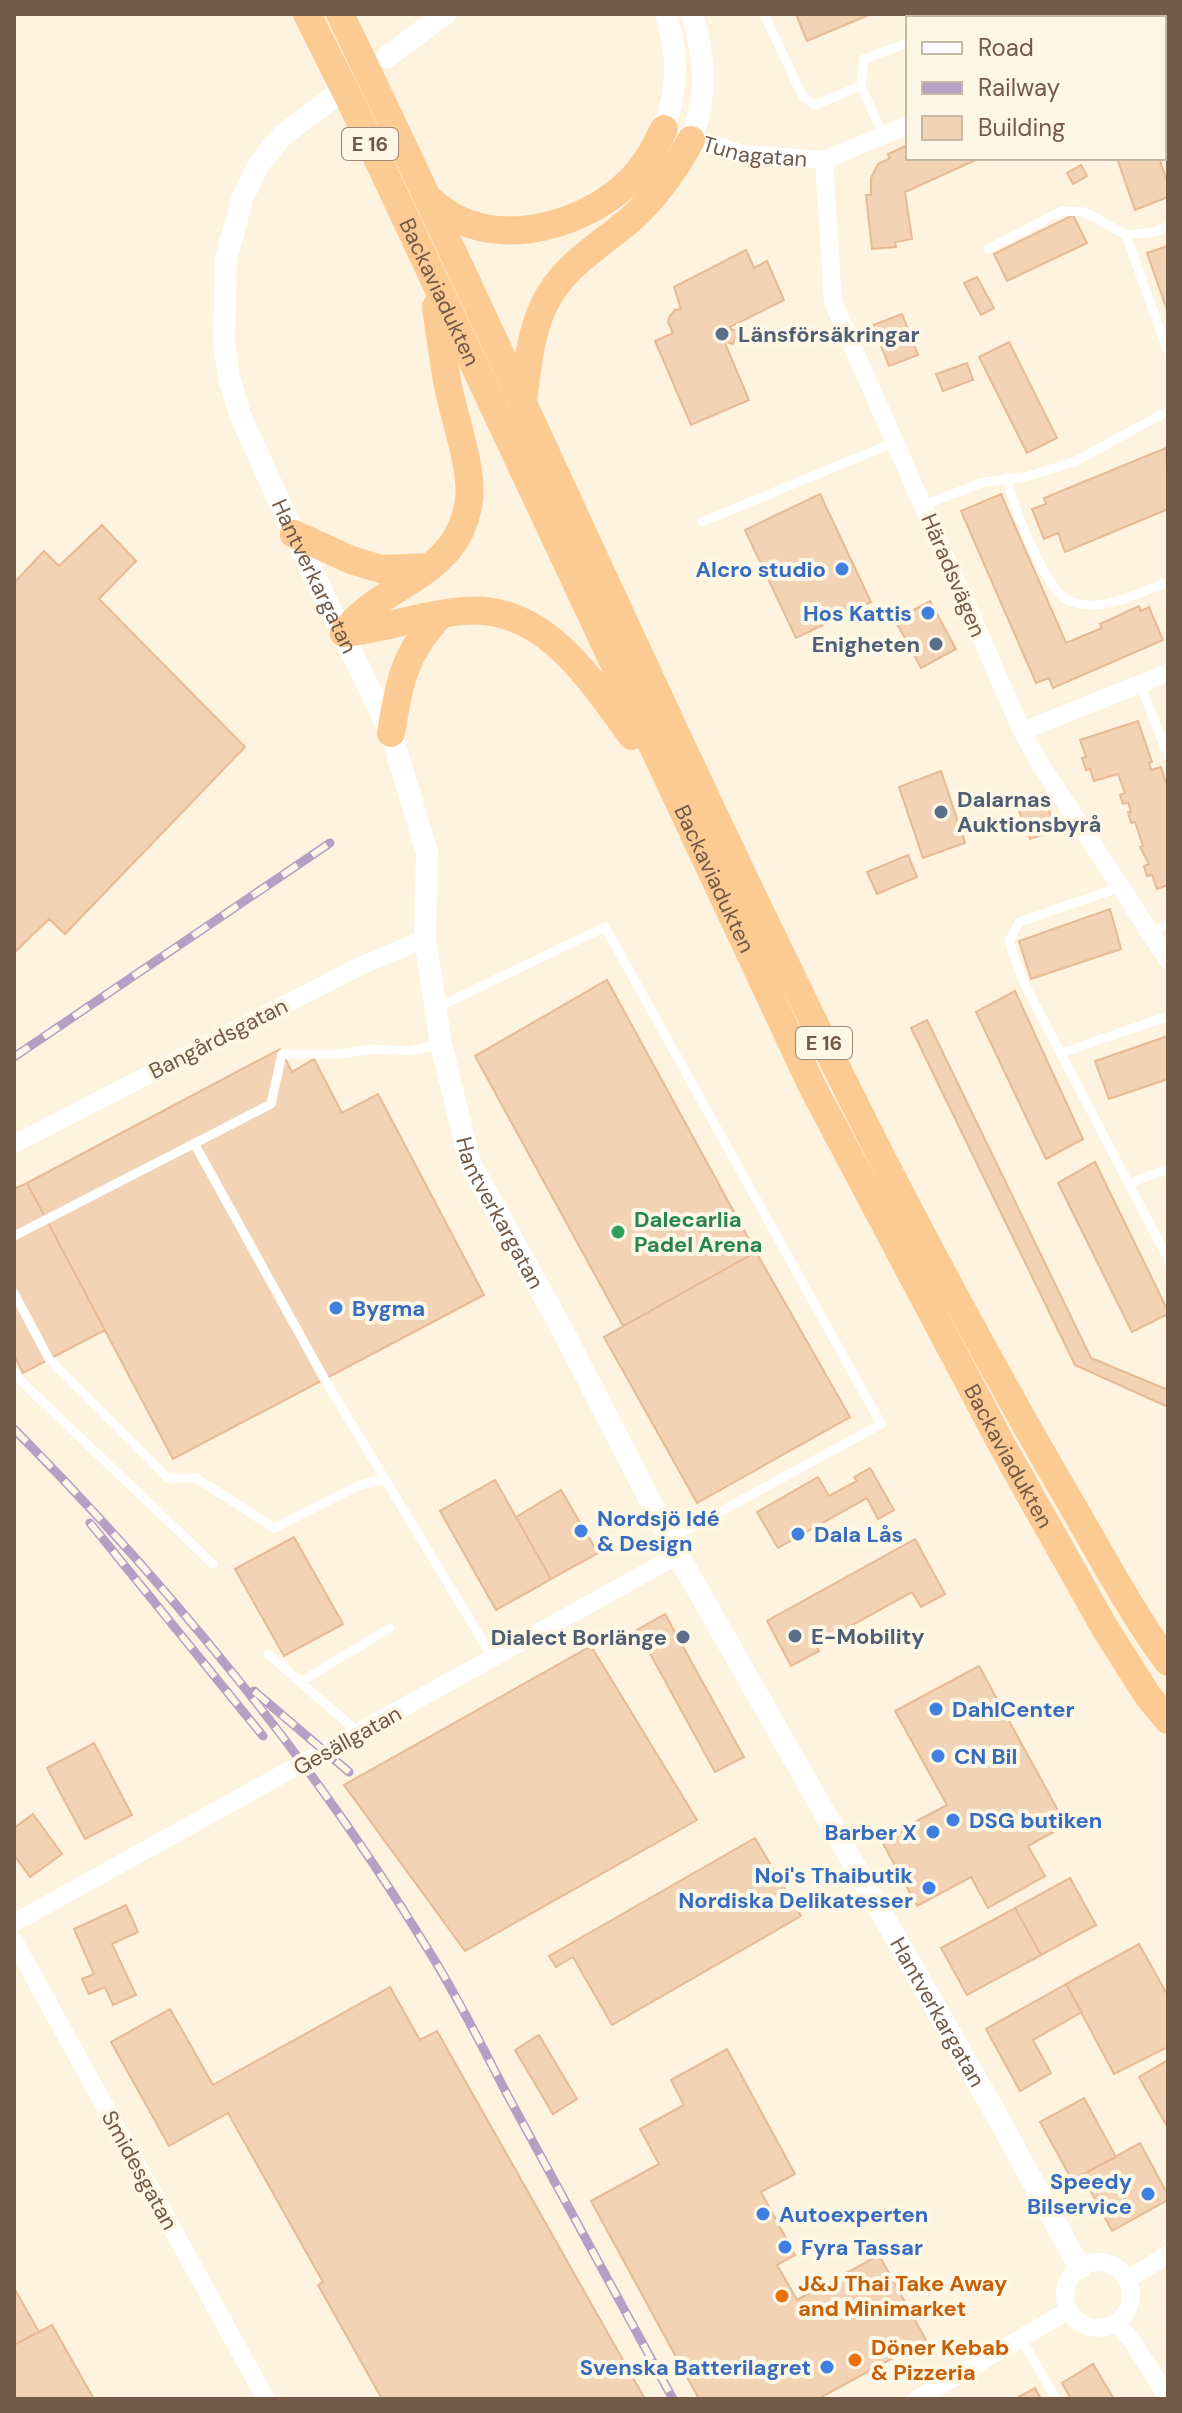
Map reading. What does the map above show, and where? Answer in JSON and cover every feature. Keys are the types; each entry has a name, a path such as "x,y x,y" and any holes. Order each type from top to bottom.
{"highway":[{"name":"Backaviadukten","path":"307,14 813,1088 902,1260 1106,1630 1148,1696 1168,1720"},
{"name":"Backaviadukten","path":"340,14 840,1077 1028,1432 1139,1620 1168,1662"},
{"path":"430,200 455,218 482,227 506,231 557,224 609,198 630,181 647,161 664,129"},
{"path":"523,403 537,322 553,288 581,258 633,217 655,194 675,170 691,140"},
{"path":"344,633 364,612 403,588 444,555 459,533 469,492 448,384 432,275"},
{"path":"294,534 351,560 381,569 430,567"},
{"path":"344,633 466,611 492,612 517,619 556,642 602,695 668,784"},
{"path":"391,733 402,672 408,657 440,615"}],"street":[{"path":"387,57 445,14"},
{"path":"421,32 453,14"},
{"path":"664,129 675,83 676,57 666,14"},
{"name":"Tunagatan","path":"691,140 699,119 704,72 701,43 692,14"},
{"name":"Hantverkargatan","path":"331,99 283,135 259,164 243,197 226,259 224,341 229,377 240,415 391,733 427,852 425,939 441,1044 470,1163 563,1331 675,1546 1080,2268"},
{"name":"Tunagatan","path":"664,129 743,154 824,160 906,126"},
{"name":"Häradsvägen","path":"824,160 833,302 1022,731 1168,960"},
{"path":"1022,731 1168,673"},
{"name":"Bangårdsgatan","path":"14,1144 360,966 425,939"},
{"name":"Gesällgatan","path":"14,1923 493,1658 675,1546"},
{"name":"Smidesgatan","path":"14,1941 266,2399"},
{"path":"1127,2280 1168,2254"},
{"path":"1090,2263 1112,2265 1127,2280 1131,2298 1129,2308 1116,2323 1095,2328 1085,2325 1069,2310 1066,2292 1073,2274 1080,2268 1090,2263"},
{"path":"917,2399 1069,2310"},
{"path":"1116,2323 1133,2342 1168,2398"}],"lane":[{"path":"764,14 802,95 814,105 861,86"},
{"path":"883,135 861,86 864,59 906,44"},
{"path":"988,249 1062,211 1085,212 1126,235 1156,232 1168,226"},
{"path":"1126,235 1168,352"},
{"path":"924,505 984,482 1025,477 1074,462 1168,411"},
{"path":"702,522 895,442"},
{"path":"1007,478 1014,504 1047,577 1068,601 1094,606 1168,582"},
{"path":"1140,684 1168,756"},
{"path":"1121,887 1019,922 1009,941 1023,981 1168,1259"},
{"path":"1150,932 1168,924"},
{"path":"435,1008 605,927 881,1424 675,1546"},
{"path":"1062,1053 1168,1016"},
{"path":"14,1236 271,1104 282,1054 340,1054 372,1049 410,1051 441,1044"},
{"path":"194,1143 325,1380 493,1658"},
{"path":"1129,1183 1168,1169"},
{"path":"14,1293 49,1359 168,1478 196,1478 274,1528 360,1485 386,1479"},
{"path":"14,1372 213,1564"},
{"path":"300,1682 390,1628"},
{"path":"268,1654 359,1733"},
{"path":"1022,2340 1056,2399"}],"building":[{"path":"796,14 871,14 807,41"},
{"path":"906,146 906,160 976,160 905,192 912,239 895,242 896,247 872,249 866,195 871,195 871,178 878,164 890,158 888,154"},
{"path":"1118,160 1160,160 1168,184 1168,197 1135,210"},
{"path":"1081,165 1087,176 1073,184 1067,173"},
{"path":"1073,215 1087,243 1007,281 994,254"},
{"path":"1168,246 1168,313 1147,253"},
{"path":"746,250 754,268 767,261 784,300 728,328 737,331 733,344 724,341 749,400 691,425 655,341 673,333 668,322 670,316 681,309 674,287"},
{"path":"977,277 994,308 981,315 964,283"},
{"path":"902,314 918,355 889,366 873,325"},
{"path":"1009,342 1057,438 1027,453 979,357"},
{"path":"967,363 973,380 943,391 936,374"},
{"path":"1166,448 1168,509 1065,552 1058,533 1044,539 1032,509 1046,504 1044,498"},
{"path":"820,494 871,602 796,638 745,530"},
{"path":"1001,494 1066,643 1102,628 1100,624 1139,606 1141,611 1149,607 1163,640 1053,688 1049,678 1036,683 961,511"},
{"path":"102,525 136,561 99,599 245,747 65,934 49,919 14,953 14,583 44,551 59,566"},
{"path":"930,601 956,649 921,668 895,620"},
{"path":"1138,721 1152,762 1149,763 1151,770 1161,767 1168,789 1168,885 1157,889 1152,875 1147,876 1144,866 1149,864 1140,847 1143,846 1135,822 1131,823 1128,802 1123,804 1120,795 1125,793 1118,774 1094,781 1082,758 1086,757 1080,740"},
{"path":"941,771 965,843 923,858 899,787"},
{"path":"1043,793 1056,830 1030,839 1016,803"},
{"path":"908,855 917,877 877,894 867,872"},
{"path":"1110,909 1121,949 1031,979 1019,941"},
{"path":"607,980 756,1252 623,1326 475,1056"},
{"path":"1015,991 1083,1139 1046,1159 976,1012"},
{"path":"927,1020 1091,1358 1168,1390 1168,1407 1075,1365 911,1028"},
{"path":"1168,1036 1168,1079 1109,1099 1095,1061"},
{"path":"280,1049 292,1072 314,1059 342,1113 378,1094 484,1295 173,1459 27,1183"},
{"path":"1095,1162 1168,1311 1168,1314 1132,1332 1058,1183"},
{"path":"27,1183 105,1330 23,1373 14,1355 14,1189"},
{"path":"756,1252 850,1417 697,1503 604,1337"},
{"path":"870,1468 894,1510 878,1519 867,1498 778,1548 757,1512 818,1477 829,1496 857,1481 854,1477"},
{"path":"495,1480 551,1579 496,1610 440,1511"},
{"path":"561,1490 598,1553 551,1579 516,1517"},
{"path":"294,1537 343,1624 284,1656 235,1569"},
{"path":"915,1539 945,1594 921,1607 912,1592 816,1645 819,1651 791,1666 767,1621"},
{"path":"665,1614 744,1757 715,1772 637,1630"},
{"path":"591,1646 697,1820 465,1951 344,1785"},
{"path":"979,1666 1066,1825 1028,1846 1045,1876 988,1908 971,1877 917,1906 881,1840 947,1805 895,1711"},
{"path":"94,1743 132,1815 85,1839 47,1768"},
{"path":"33,1814 62,1854 30,1877 14,1855 14,1828"},
{"path":"755,1838 801,1916 612,2025 573,1957 556,1967 549,1956"},
{"path":"1070,1878 1096,1925 1041,1955 1015,1908"},
{"path":"126,1905 138,1932 112,1944 136,1995 113,2005 105,1987 89,1994 82,1979 94,1974 74,1929"},
{"path":"1015,1908 1041,1955 967,1995 941,1948"},
{"path":"1139,1944 1168,1996 1168,2047 1114,2074 1066,1984"},
{"path":"1066,1984 1082,2012 1033,2040 1051,2073 1020,2091 986,2029"},
{"path":"390,1987 420,2040 437,2031 645,2399 382,2399 318,2285 323,2282 228,2113 169,2146 111,2042 170,2009 213,2085"},
{"path":"539,2035 577,2099 553,2114 515,2050"},
{"path":"727,2049 795,2174 761,2192 795,2255 777,2265 797,2300 879,2255 926,2340 818,2399 699,2399 591,2201 659,2164 640,2129 684,2105 671,2080"},
{"path":"1168,2060 1168,2128 1139,2077"},
{"path":"1084,2098 1116,2157 1072,2180 1040,2122"},
{"path":"1140,2143 1168,2200 1112,2231 1082,2175"},
{"path":"14,2288 39,2332 14,2345"},
{"path":"52,2325 94,2399 14,2399 14,2345"},
{"path":"1093,2364 1114,2399 1071,2399 1062,2383"},
{"path":"1035,2388 1041,2399 1015,2399"}],"railway":[{"path":"14,1057 330,843"},
{"path":"14,1429 127,1549 236,1676 336,1810 383,1879 449,1984 673,2399"},
{"path":"90,1523 263,1736"},
{"path":"254,1691 349,1772"}],"place":[{"name":"Länsförsäkringar","path":"722,334"},
{"name":"Alcro studio","path":"842,569"},
{"name":"Hos Kattis","path":"928,613"},
{"name":"Enigheten","path":"936,644"},
{"name":"Dalarnas Auktionsbyrå","path":"941,812"},
{"name":"Dalecarlia Padel Arena","path":"618,1232"},
{"name":"Bygma","path":"336,1308"},
{"name":"Nordsjö Idé & Design","path":"581,1531"},
{"name":"Dala Lås","path":"798,1534"},
{"name":"E-Mobility","path":"795,1636"},
{"name":"Dialect Borlänge","path":"683,1637"},
{"name":"DahlCenter","path":"936,1709"},
{"name":"CN Bil","path":"938,1756"},
{"name":"DSG butiken","path":"953,1820"},
{"name":"Barber X","path":"933,1832"},
{"name":"Noi's Thaibutik Nordiska Delikatesser","path":"929,1888"},
{"name":"Speedy Bilservice","path":"1148,2194"},
{"name":"Autoexperten","path":"763,2214"},
{"name":"Fyra Tassar","path":"785,2247"},
{"name":"J&J Thai Take Away and Minimarket","path":"782,2296"},
{"name":"Döner Kebab & Pizzeria","path":"855,2360"},
{"name":"Svenska Batterilagret","path":"827,2367"}]}
